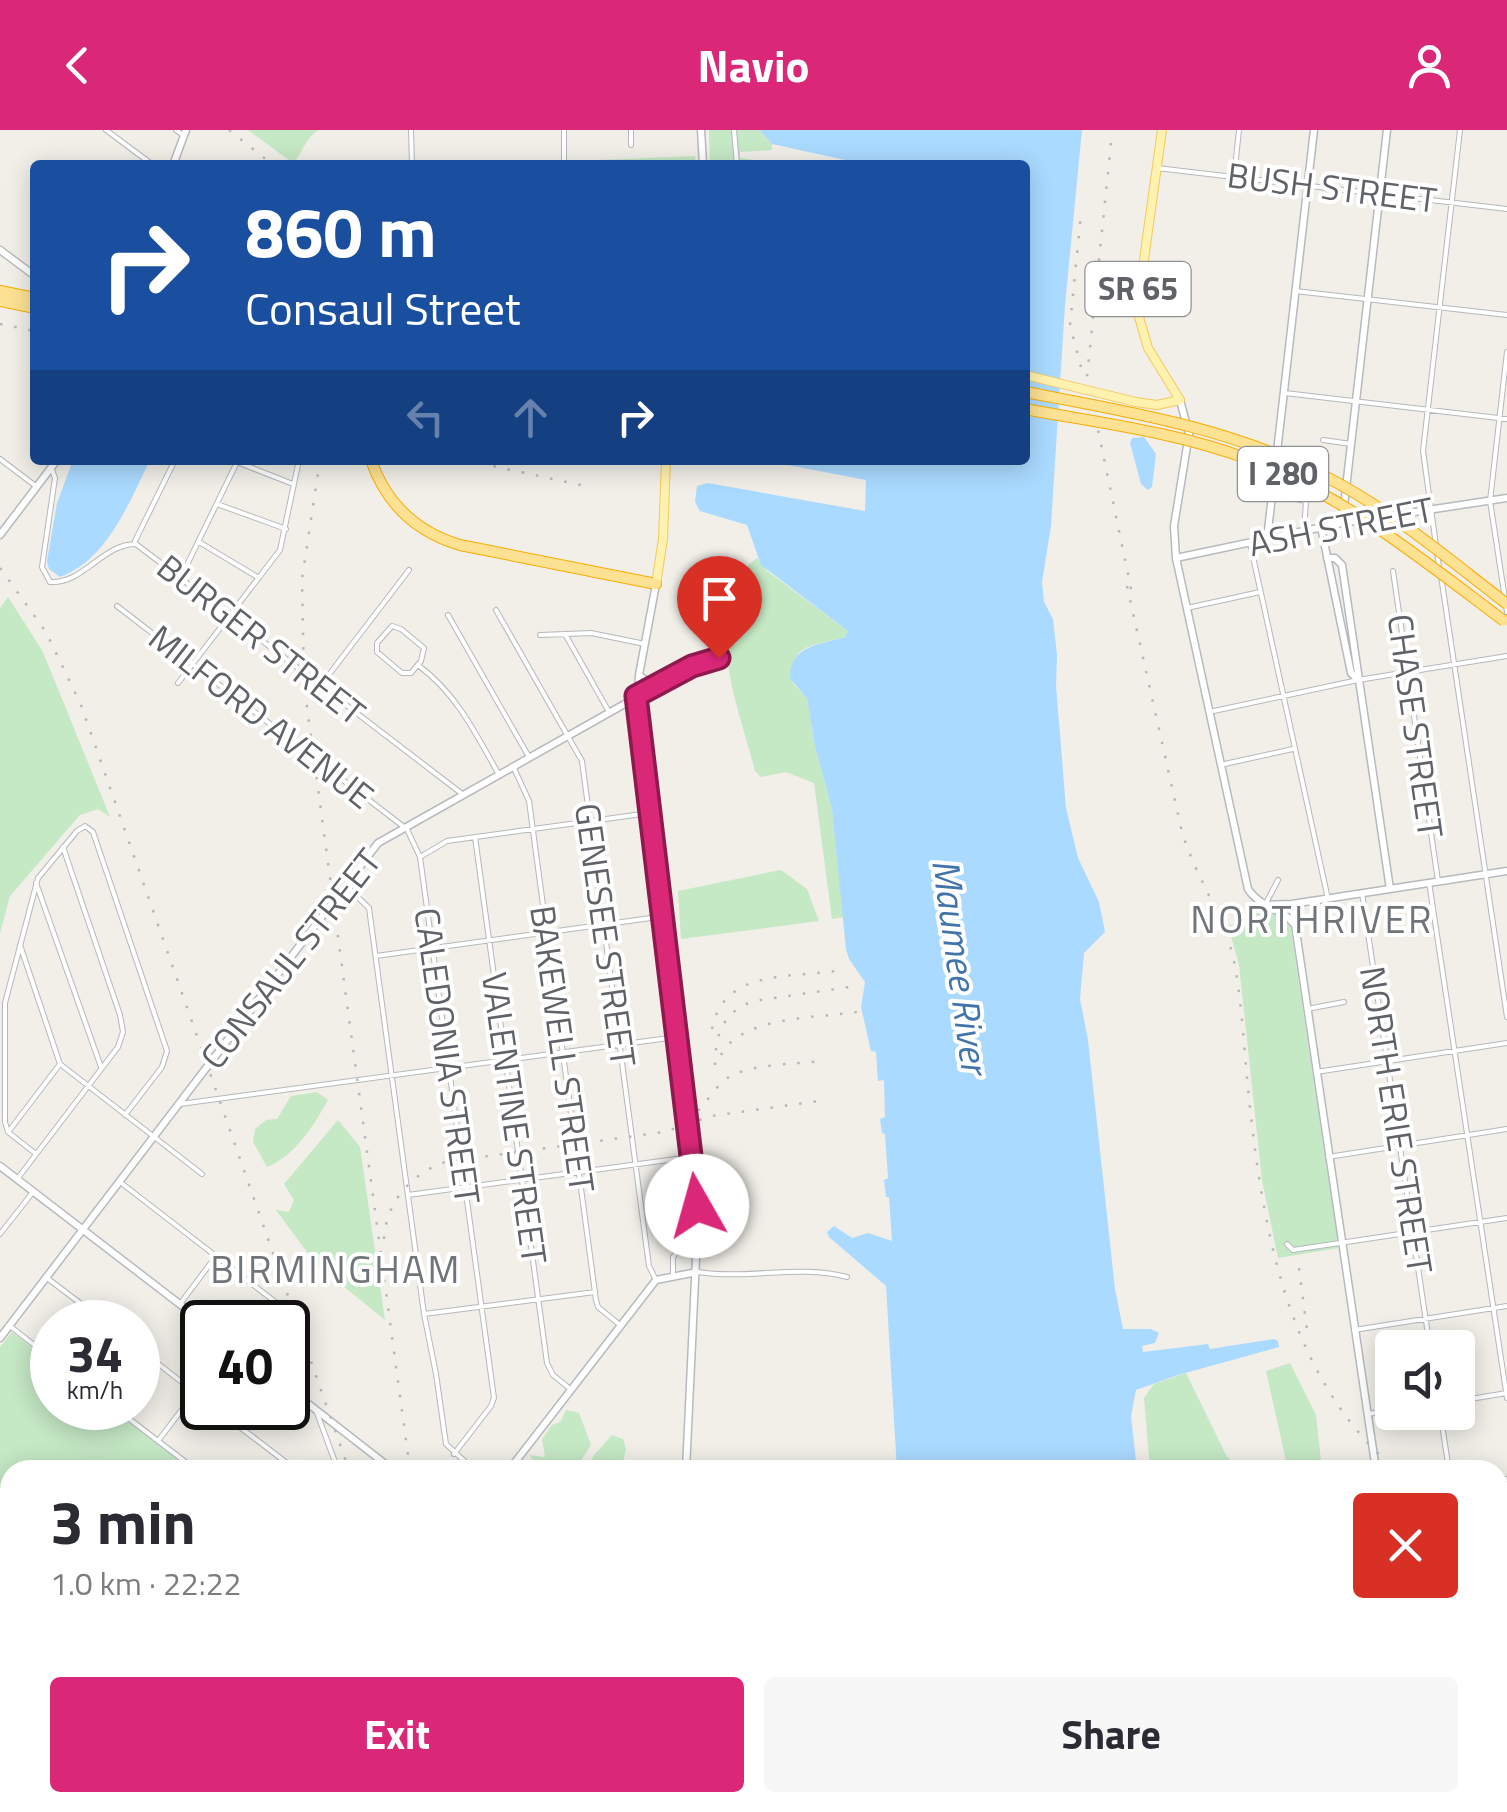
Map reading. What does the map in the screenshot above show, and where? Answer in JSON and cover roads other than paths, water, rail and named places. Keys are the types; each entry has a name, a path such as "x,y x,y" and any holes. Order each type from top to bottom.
{"highway":[{"path":"0,291 30,303"},
{"path":"0,302 30,304"},
{"name":"I 280","path":"1030,393 1152,416 1235,438 1332,480 1416,534 1507,602"},
{"name":"I 280","path":"1030,410 1201,443 1298,480 1358,514 1506,621"},
{"path":"376,465 384,485 412,521 449,542 657,582"}],"main road":[{"name":"SR 65","path":"1162,130 1137,310 1148,348 1180,400"},
{"path":"1030,376 1157,406 1180,400"},
{"path":"657,582 666,465"}],"street":[{"path":"106,130 146,160"},
{"path":"175,160 185,133 176,130"},
{"path":"411,130 412,160"},
{"path":"564,130 564,160"},
{"path":"631,130 631,144"},
{"path":"701,130 703,160"},
{"path":"734,130 737,160"},
{"path":"1234,177 1240,130"},
{"path":"1267,539 1314,130"},
{"path":"1342,522 1387,130"},
{"path":"1460,130 1423,452 1507,1017"},
{"name":"BUSH STREET","path":"1157,168 1507,208"},
{"path":"0,250 30,272"},
{"path":"1295,291 1507,315"},
{"path":"1506,621 1490,500 1507,352"},
{"path":"1285,393 1507,418"},
{"path":"1180,400 1189,434 1174,526 1176,558 1220,765 1252,896 1283,912 1296,927"},
{"path":"1323,440 1351,444"},
{"path":"0,459 36,487"},
{"path":"1,532 53,465"},
{"path":"134,543 172,465"},
{"path":"181,578 236,465"},
{"path":"248,465 294,484"},
{"path":"178,683 280,550 298,465"},
{"name":"BURGER STREET","path":"51,468 55,478 43,558 45,578 50,582 63,582 118,546 134,543 462,794"},
{"path":"1272,495 1306,501 1304,531"},
{"name":"ASH STREET","path":"1176,558 1342,522 1507,498"},
{"path":"217,504 286,529"},
{"path":"1321,527 1351,673 1358,680"},
{"path":"198,542 260,579"},
{"path":"1250,544 1328,899"},
{"path":"1327,558 1335,558 1342,565 1390,889"},
{"path":"320,686 409,570"},
{"name":"CHASE STREET","path":"1392,571 1454,1051 1507,1395"},
{"path":"657,582 636,696 698,1242 687,1460"},
{"path":"1186,608 1260,592"},
{"path":"1337,603 1348,601"},
{"name":"MILFORD AVENUE","path":"116,606 405,827"},
{"name":"GENESEE STREET","path":"496,610 582,761 649,1266 656,1280"},
{"path":"448,615 529,757"},
{"path":"398,627 422,646 424,655 419,666 406,674 376,652 377,643 389,628 398,627"},
{"path":"565,634 609,712"},
{"path":"540,635 591,634 645,644"},
{"name":"CONSAUL STREET","path":"0,1338 378,843 654,686 692,666 724,656"},
{"path":"1209,712 1358,680 1507,656"},
{"path":"419,666 465,715 499,774"},
{"path":"639,675 654,686"},
{"path":"1220,765 1294,749"},
{"name":"BAKEWELL STREET","path":"513,766 527,794 595,1292 598,1307 620,1325"},
{"path":"420,856 447,841 649,813"},
{"path":"36,1154 8,1132 4,1112 5,1002 36,883 81,828 89,827 93,832 167,1051 162,1067 126,1115"},
{"name":"CALEDONIA STREET","path":"405,827 420,856 493,1403 454,1454"},
{"name":"VALENTINE STREET","path":"475,837 548,1368 571,1389"},
{"path":"17,1179 120,1042 123,1028 62,847"},
{"path":"1265,905 1507,871"},
{"path":"1265,905 1278,880"},
{"path":"36,883 101,1068"},
{"path":"345,885 368,903 424,1314 446,1444 462,1460"},
{"name":"NORTH ERIE STREET","path":"1362,893 1428,1330"},
{"path":"1292,904 1374,1460"},
{"path":"376,956 663,916"},
{"path":"19,944 60,1064 202,1174"},
{"path":"1307,1010 1344,1002"},
{"path":"179,1104 676,1037"},
{"path":"1316,1072 1507,1043"},
{"path":"8,1132 60,1064"},
{"path":"1328,1156 1507,1130"},
{"path":"408,1195 691,1157"},
{"path":"0,1166 179,1304 216,1256"},
{"path":"120,1182 273,1300"},
{"path":"0,1234 33,1192"},
{"path":"1287,1244 1293,1250 1507,1218"},
{"path":"673,1274 671,1260 683,1244 698,1242"},
{"path":"517,1460 656,1280 697,1272 817,1272 848,1277"},
{"path":"47,1278 76,1300"},
{"path":"424,1314 595,1292"},
{"path":"1354,1330 1507,1306"},
{"path":"10,1326 30,1342"},
{"path":"160,1365 180,1380"},
{"path":"1475,1399 1507,1395"},
{"path":"310,1405 380,1460"},
{"path":"315,1409 334,1460"},
{"path":"158,1440 180,1411"},
{"path":"1367,1414 1375,1413"},
{"path":"145,1430 183,1460"},
{"path":"244,1430 283,1460"},
{"path":"1443,1430 1447,1460"}],"water":[{"name":"Maumee River","path":"760,130 1082,130 1065,305 1051,526 1042,582 1044,602 1053,619 1057,655 1066,808 1078,858 1099,902 1105,932 1084,953 1080,999 1088,1040 1115,1289 1123,1329 1151,1329 1159,1333 1155,1343 1142,1346 1143,1352 1208,1344 1210,1349 1274,1339 1279,1347 1136,1390 1131,1416 1136,1460 896,1460 886,1286 827,1232 834,1226 852,1238 868,1233 892,1241 884,1180 888,1178 885,1134 880,1119 885,1117 884,1080 878,1081 876,1052 871,1051 861,1007 865,982 846,949 832,809 807,699 790,678 791,667 801,653 845,637 848,631 761,565 747,525 700,511 695,502 697,486 708,483 865,511 866,480 788,465 1030,465 1030,160 845,160 772,144"},
{"path":"1144,437 1156,454 1152,487 1148,490 1141,484 1130,443 1132,438"},
{"path":"71,465 148,465 104,544 91,558 60,577 49,569 47,561 57,503"}],"railway":[{"path":"229,130 267,160"},
{"path":"1111,143 1087,377 1133,598"},
{"path":"1081,214 1070,325 1081,367"},
{"path":"0,324 30,330"},
{"path":"319,465 302,579 304,685 409,1460"},
{"path":"488,465 585,486"},
{"path":"0,568 46,632 81,705 345,1460"},
{"path":"1127,586 1182,832 1231,948 1261,1192 1286,1295 1304,1344 1328,1390 1358,1432 1386,1460"},
{"path":"712,1029 718,1010 743,987 760,980 835,971"},
{"path":"715,1065 723,1026 743,1005 856,986"},
{"path":"721,1055 731,1042 762,1026 857,1012"},
{"path":"687,1120 735,1074 822,1061"},
{"path":"384,1239 390,1213 402,1191 421,1174 445,1162 664,1132 711,1116 819,1101"},
{"path":"1299,1268 1307,1330"}],"district":[{"name":"NORTHRIVER","path":"1312,920"},
{"name":"BIRMINGHAM","path":"336,1270"}]}
